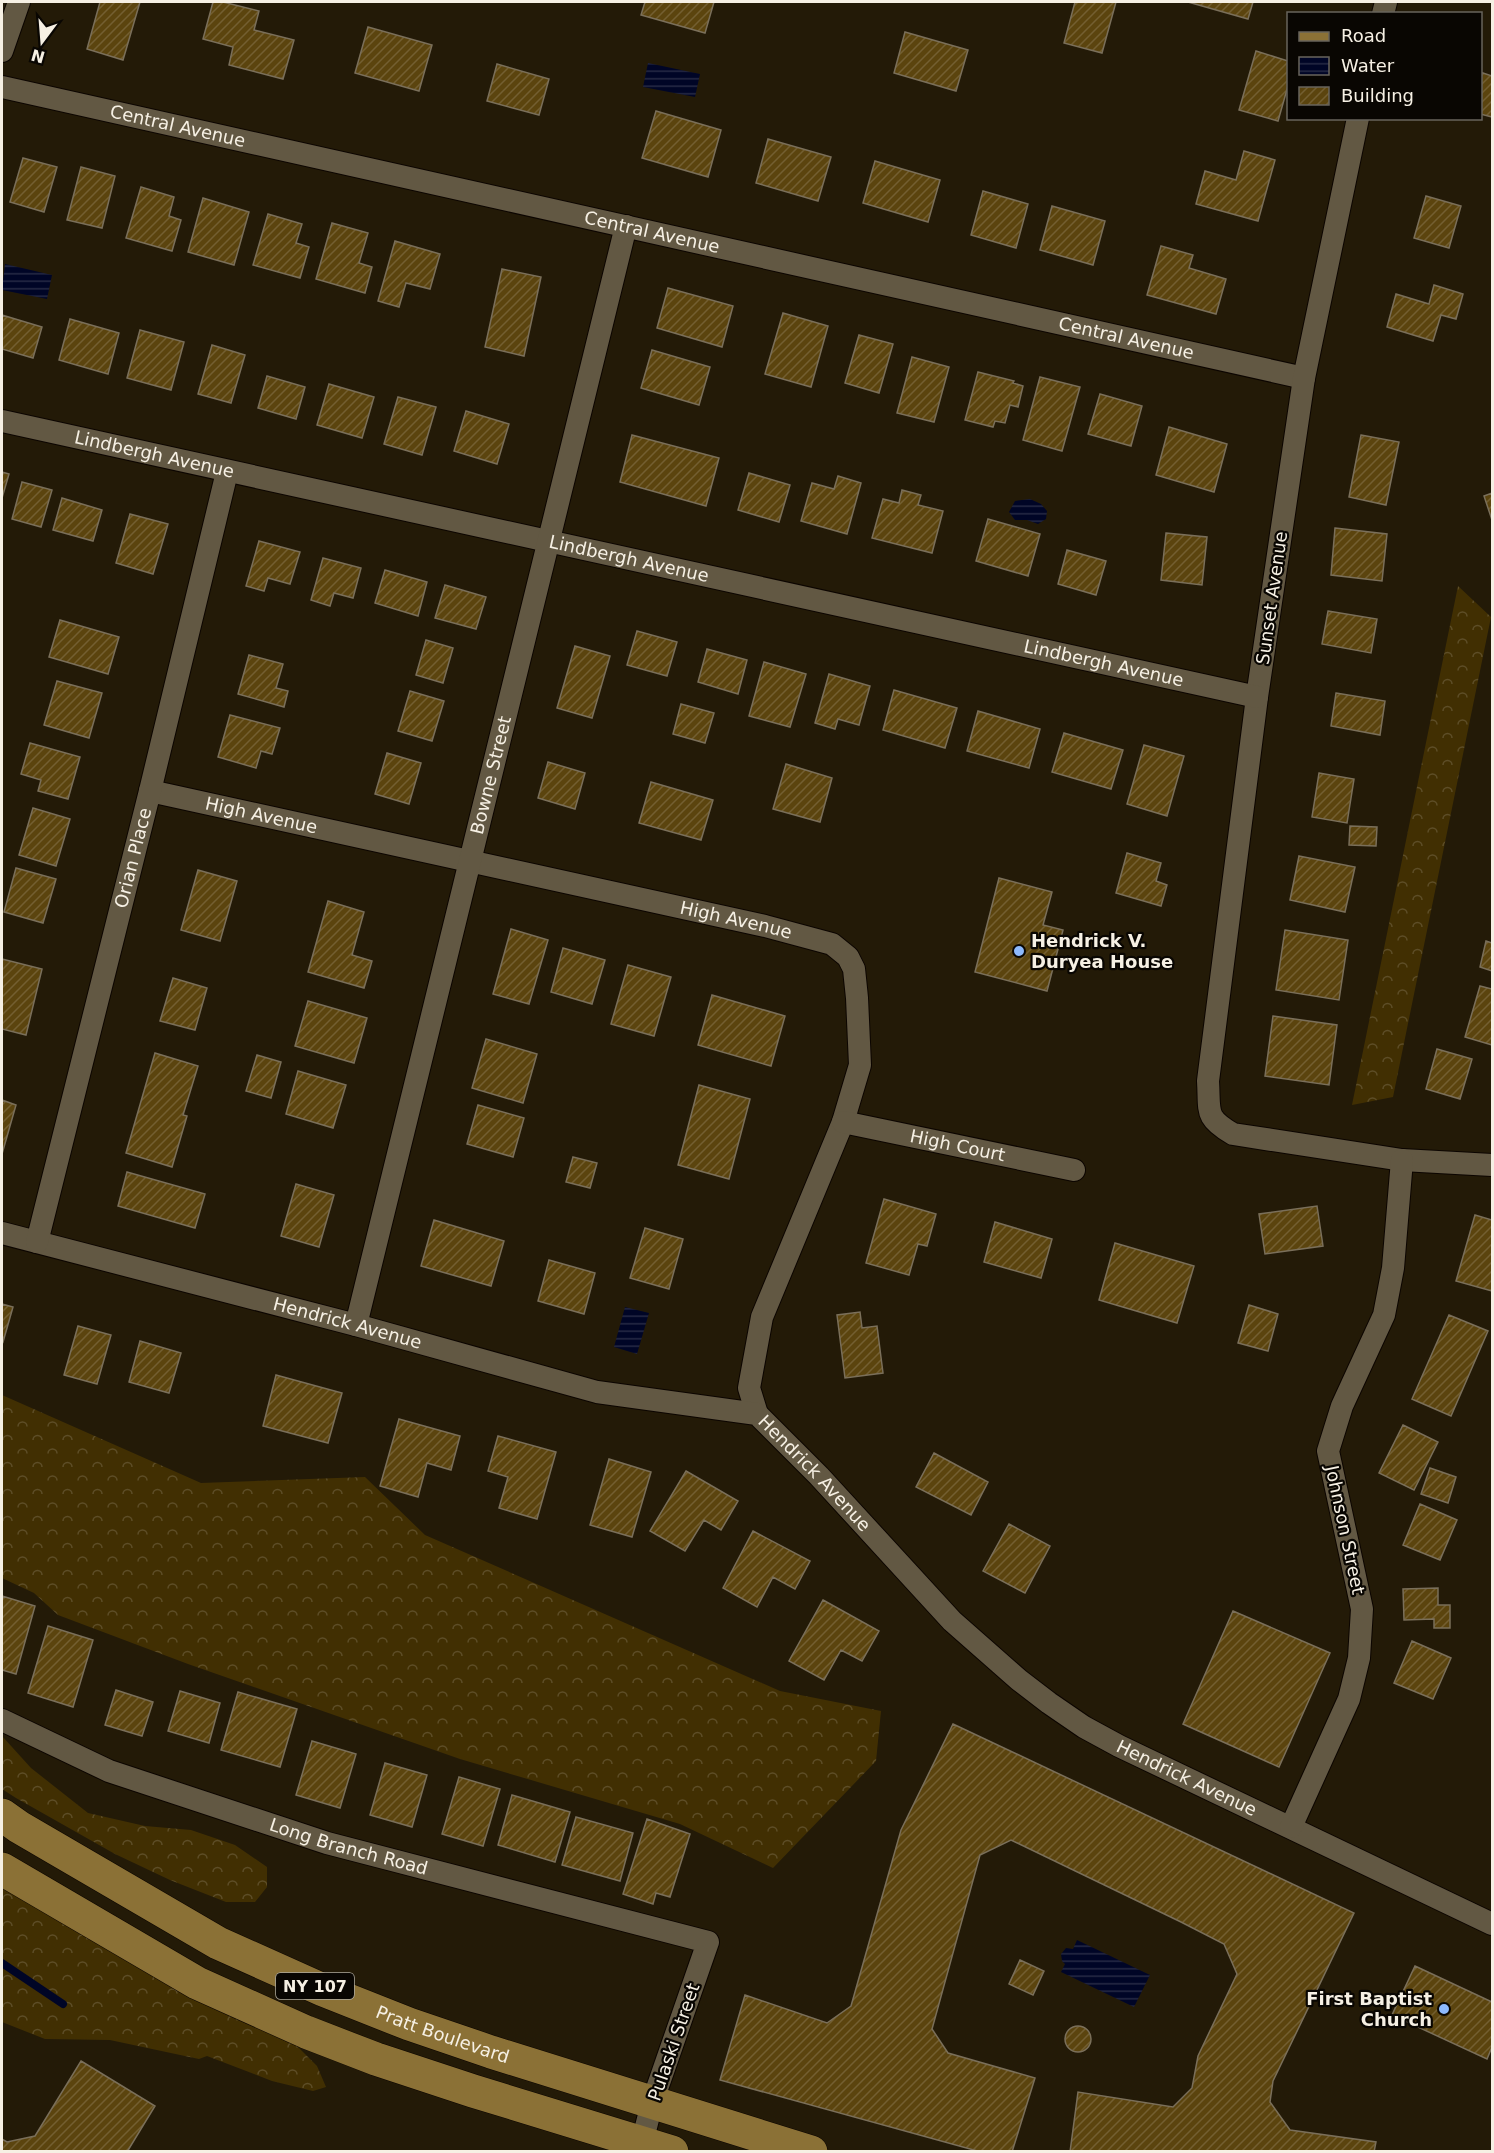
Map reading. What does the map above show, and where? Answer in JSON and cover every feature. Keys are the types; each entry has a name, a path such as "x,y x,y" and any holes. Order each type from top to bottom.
{"main road":[{"name":"Pratt Boulevard","path":"2,1815 218,1943 302,1980 409,2024 652,2103 812,2151"},
{"name":"NY 107","path":"2,1869 197,1983 306,2032 376,2059 648,2149"}],"street":[{"path":"2,51 19,2"},
{"name":"Central Avenue","path":"2,87 1304,378"},
{"name":"Sunset Avenue","path":"1358,120 1304,378 1257,697 1208,1081 1210,1115 1216,1124 1233,1134 1402,1160"},
{"name":"Bowne Street","path":"356,1325 626,226"},
{"name":"Lindbergh Avenue","path":"2,421 1257,697"},
{"name":"Orian Place","path":"37,1242 227,472"},
{"name":"High Avenue","path":"150,791 765,926 832,944 848,957 854,969 860,1065 843,1122 762,1317 749,1388 757,1414"},
{"name":"High Court","path":"843,1122 1074,1170"},
{"path":"1402,1160 1492,1165"},
{"name":"Johnson Street","path":"1291,1827 1349,1699 1359,1658 1362,1609 1328,1451 1342,1406 1384,1315 1393,1268 1402,1160"},
{"name":"Hendrick Avenue","path":"2,1233 356,1325 597,1392 757,1414 819,1476 952,1621 1018,1680 1084,1727 1492,1924"},
{"name":"Long Branch Road","path":"2,1719 109,1771 327,1843 708,1942"},
{"name":"Pulaski Street","path":"648,2149 652,2103 708,1942"}],"green space":[{"path":"1458,586 1491,617 1393,1097 1352,1105"},
{"path":"2,1395 201,1483 365,1477 425,1535 780,1691 881,1711 876,1761 773,1868 680,1824 460,1759 188,1664 58,1615 34,1593 2,1578"},
{"path":"2,1736 31,1768 88,1813 145,1826 191,1830 235,1845 267,1867 267,1887 255,1902 226,1902 170,1880 115,1854 16,1798 2,1789"},
{"path":"2,1871 297,2046 317,2066 326,2087 313,2091 272,2081 207,2056 199,2059 110,2040 45,2039 2,2022"}],"water":[{"path":"648,63 700,74 695,97 643,87"},
{"path":"5,264 52,275 47,299 2,290"},
{"path":"1030,499 1041,504 1047,511 1046,519 1038,524 1027,520 1015,520 1009,512 1015,501"},
{"path":"625,1307 649,1313 637,1354 614,1347"},
{"path":"1077,1940 1150,1975 1134,2007 1061,1972 1065,1964 1061,1954 1066,1948 1073,1949"}],"building":[{"path":"100,2 140,2 123,60 87,49"},
{"path":"213,2 223,2 259,11 254,30 294,40 283,79 229,65 233,47 203,39"},
{"path":"645,2 714,2 705,33 641,15"},
{"path":"1075,2 1116,2 1102,53 1064,43"},
{"path":"1188,2 1253,2 1248,19"},
{"path":"368,27 432,45 419,91 355,73"},
{"path":"905,32 968,50 956,91 894,73"},
{"path":"1256,51 1287,61 1287,90 1278,121 1239,110"},
{"path":"497,64 549,79 539,115 487,101"},
{"path":"1482,73 1492,76 1492,117 1482,114"},
{"path":"656,111 721,130 708,177 642,158"},
{"path":"768,139 831,157 818,201 756,183"},
{"path":"1244,151 1275,160 1258,221 1196,204 1205,171 1236,180"},
{"path":"23,158 57,167 44,212 10,202"},
{"path":"875,161 940,180 928,222 863,203"},
{"path":"81,167 115,176 102,228 67,220"},
{"path":"141,187 174,197 169,216 181,220 172,251 126,238"},
{"path":"983,191 1028,204 1016,248 971,235"},
{"path":"1426,196 1461,206 1449,248 1414,238"},
{"path":"203,198 249,212 234,265 188,252"},
{"path":"1052,206 1105,221 1093,265 1040,250"},
{"path":"268,214 302,224 296,243 309,247 300,278 253,265"},
{"path":"332,223 368,233 359,263 372,267 365,293 316,279"},
{"path":"395,241 440,254 430,289 406,283 399,307 378,301"},
{"path":"1161,246 1193,255 1189,268 1226,279 1216,314 1147,295"},
{"path":"502,269 541,277 524,356 485,347"},
{"path":"1434,285 1463,294 1456,319 1441,315 1433,341 1387,327 1396,294 1429,304"},
{"path":"668,288 733,306 722,347 657,328"},
{"path":"783,313 828,326 811,387 765,374"},
{"path":"2,315 42,327 33,358 2,349"},
{"path":"70,319 119,333 108,374 59,360"},
{"path":"140,330 184,342 171,390 127,378"},
{"path":"859,335 893,344 879,393 845,383"},
{"path":"212,345 245,355 231,403 198,394"},
{"path":"652,350 710,367 699,405 641,388"},
{"path":"912,357 949,367 934,422 897,413"},
{"path":"978,372 1014,381 1013,383 1023,386 1018,407 1010,405 1005,423 995,421 993,427 965,420"},
{"path":"267,376 305,387 296,419 258,408"},
{"path":"1040,377 1080,387 1062,451 1023,440"},
{"path":"329,384 374,397 362,438 317,425"},
{"path":"1100,394 1142,406 1131,446 1088,434"},
{"path":"398,397 436,407 422,455 384,444"},
{"path":"466,411 509,424 497,464 454,451"},
{"path":"1169,427 1227,444 1214,492 1156,475"},
{"path":"632,435 719,458 706,506 620,482"},
{"path":"1361,435 1399,442 1386,505 1349,497"},
{"path":"2,472 9,474 2,498"},
{"path":"749,473 790,485 779,522 738,510"},
{"path":"838,476 861,483 847,534 801,521 812,483 834,489"},
{"path":"22,482 52,490 41,527 12,519"},
{"path":"902,490 921,495 918,505 943,511 932,553 872,538 883,499 899,503"},
{"path":"1492,493 1492,520 1484,496"},
{"path":"62,498 102,510 93,541 53,530"},
{"path":"130,514 168,524 153,574 116,563"},
{"path":"988,519 1040,534 1028,576 976,561"},
{"path":"1335,528 1387,534 1382,581 1331,575"},
{"path":"1166,533 1207,537 1202,585 1161,580"},
{"path":"259,541 300,552 290,584 268,578 264,591 246,586"},
{"path":"1067,550 1106,561 1096,595 1058,584"},
{"path":"323,558 361,568 353,598 334,593 330,606 311,600"},
{"path":"385,570 427,582 418,616 375,603"},
{"path":"445,585 486,597 476,629 435,618"},
{"path":"1328,611 1377,619 1371,653 1322,644"},
{"path":"60,620 119,637 108,674 49,657"},
{"path":"637,631 677,642 667,676 627,665"},
{"path":"426,640 453,648 443,683 416,675"},
{"path":"575,646 610,656 592,718 557,708"},
{"path":"707,649 747,660 738,694 698,682"},
{"path":"249,655 283,664 276,688 288,691 284,707 238,694"},
{"path":"764,662 806,674 790,727 749,716"},
{"path":"829,674 870,686 859,725 838,719 835,729 815,723"},
{"path":"57,681 102,693 89,738 44,725"},
{"path":"894,690 957,708 945,748 883,730"},
{"path":"410,691 444,701 432,741 398,731"},
{"path":"1336,693 1385,701 1380,735 1331,726"},
{"path":"681,704 714,713 705,743 673,734"},
{"path":"978,711 1040,729 1029,768 967,751"},
{"path":"230,715 280,728 272,754 261,751 256,768 218,757"},
{"path":"1064,733 1123,750 1111,789 1052,772"},
{"path":"30,743 80,757 68,799 38,791 41,780 21,774"},
{"path":"1144,745 1184,756 1167,816 1127,804"},
{"path":"387,753 421,763 409,804 375,794"},
{"path":"548,762 585,773 575,809 538,798"},
{"path":"786,764 832,778 820,822 773,809"},
{"path":"1319,773 1354,779 1347,823 1312,817"},
{"path":"651,782 713,800 701,840 639,823"},
{"path":"33,808 70,819 56,866 19,855"},
{"path":"1350,826 1377,827 1376,846 1349,845"},
{"path":"1127,853 1161,863 1156,881 1167,885 1161,906 1116,893"},
{"path":"1299,856 1355,867 1345,912 1290,900"},
{"path":"16,868 56,879 43,923 4,912"},
{"path":"198,870 237,881 220,941 181,930"},
{"name":"Hendrick V. Duryea House","path":"999,878 1052,892 1043,925 1063,930 1047,991 975,972"},
{"path":"328,901 364,912 352,955 372,961 364,988 308,972"},
{"path":"511,929 548,940 529,1004 493,994"},
{"path":"1285,930 1348,940 1339,1000 1276,990"},
{"path":"1486,941 1492,943 1492,971 1480,967"},
{"path":"563,948 605,960 592,1004 551,992"},
{"path":"2,959 42,969 26,1035 2,1029"},
{"path":"628,965 671,977 654,1036 611,1024"},
{"path":"173,978 207,988 195,1030 160,1021"},
{"path":"1480,986 1492,989 1492,1045 1465,1037"},
{"path":"712,995 785,1016 771,1066 698,1045"},
{"path":"308,1001 367,1018 354,1063 295,1046"},
{"path":"1273,1016 1337,1025 1329,1085 1265,1076"},
{"path":"486,1039 537,1054 523,1103 472,1088"},
{"path":"1437,1049 1472,1059 1460,1099 1426,1089"},
{"path":"155,1053 198,1066 183,1115 187,1116 172,1167 126,1153"},
{"path":"257,1055 281,1062 271,1098 246,1091"},
{"path":"298,1071 346,1085 333,1128 286,1114"},
{"path":"699,1085 750,1099 729,1179 678,1165"},
{"path":"2,1100 16,1105 2,1154"},
{"path":"478,1105 524,1118 513,1157 467,1144"},
{"path":"573,1157 597,1163 590,1188 566,1182"},
{"path":"127,1172 205,1194 195,1228 118,1206"},
{"path":"296,1184 334,1195 319,1247 281,1236"},
{"path":"884,1199 936,1214 927,1246 918,1244 909,1275 866,1263"},
{"path":"1317,1206 1323,1246 1265,1254 1259,1214"},
{"path":"1475,1215 1492,1220 1492,1291 1456,1281"},
{"path":"434,1220 504,1241 491,1286 421,1266"},
{"path":"995,1222 1052,1239 1041,1278 984,1262"},
{"path":"645,1228 683,1239 669,1289 630,1278"},
{"path":"1115,1243 1194,1266 1177,1323 1099,1300"},
{"path":"549,1260 595,1273 584,1314 538,1301"},
{"path":"2,1304 13,1307 3,1342 2,1341"},
{"path":"1249,1305 1278,1314 1268,1351 1238,1343"},
{"path":"860,1312 862,1328 877,1326 883,1373 845,1378 837,1315"},
{"path":"1449,1315 1488,1331 1451,1416 1412,1399"},
{"path":"78,1326 111,1335 97,1384 64,1375"},
{"path":"140,1341 181,1353 169,1393 129,1382"},
{"path":"276,1375 342,1393 328,1443 263,1426"},
{"path":"399,1419 460,1436 451,1470 427,1463 418,1497 380,1486"},
{"path":"1403,1425 1438,1442 1414,1490 1379,1473"},
{"path":"498,1436 556,1452 537,1519 499,1508 508,1477 488,1471"},
{"path":"934,1453 988,1482 971,1515 916,1487"},
{"path":"609,1459 651,1472 632,1537 590,1525"},
{"path":"1430,1468 1456,1477 1448,1503 1421,1494"},
{"path":"686,1471 738,1501 721,1530 704,1520 685,1551 650,1531"},
{"path":"1420,1504 1457,1520 1440,1560 1403,1545"},
{"path":"1009,1524 1050,1546 1025,1593 983,1571"},
{"path":"753,1531 810,1561 795,1589 773,1577 757,1607 723,1588"},
{"path":"1438,1588 1438,1605 1450,1605 1450,1628 1434,1628 1434,1619 1404,1620 1403,1589"},
{"path":"2,1596 35,1606 16,1674 2,1670"},
{"path":"823,1600 879,1631 862,1661 841,1650 824,1680 789,1661"},
{"path":"1233,1611 1330,1653 1279,1767 1183,1724"},
{"path":"48,1626 93,1640 73,1707 28,1693"},
{"path":"1412,1641 1451,1658 1433,1699 1394,1683"},
{"path":"116,1690 153,1702 142,1736 105,1725"},
{"path":"180,1691 220,1703 209,1743 168,1731"},
{"path":"238,1692 297,1709 280,1767 221,1750"},
{"path":"953,1724 1354,1913 1273,2081 1270,2102 1290,2130 1376,2142 1374,2152 1070,2152 1078,2092 1173,2107 1192,2088 1198,2056 1237,1974 1224,1944 1011,1840 980,1855 932,2029 948,2053 1035,2078 1012,2152 981,2152 720,2080 745,1995 827,2023 851,2006 901,1830"},
{"path":"312,1741 356,1754 340,1808 296,1795"},
{"path":"385,1763 427,1775 412,1827 370,1815"},
{"path":"459,1777 500,1789 483,1846 442,1834"},
{"path":"512,1795 570,1812 555,1862 498,1845"},
{"path":"576,1817 633,1833 620,1881 562,1865"},
{"path":"647,1819 690,1834 670,1897 656,1893 653,1904 623,1894"},
{"path":"1020,1960 1044,1971 1033,1995 1009,1984"},
{"name":"First Baptist Church","path":"1415,1966 1492,2002 1492,2047 1487,2059 1392,2015"},
{"path":"1078,2026 1087,2030 1091,2039 1087,2048 1078,2052 1069,2048 1065,2039 1069,2030"},
{"path":"81,2061 155,2106 127,2152 2,2152 2,2139 7,2142 35,2136"}],"waterway":[{"path":"2,1963 63,2004"}],"place":[{"name":"Hendrick V. Duryea House","path":"1019,951"},
{"name":"First Baptist Church","path":"1444,2009"}]}
